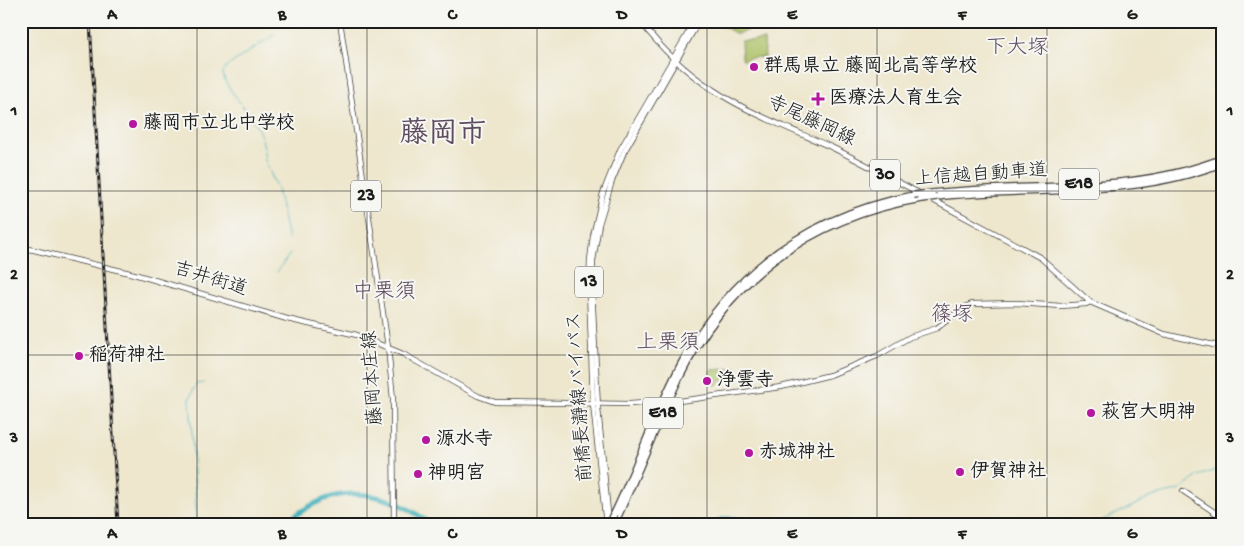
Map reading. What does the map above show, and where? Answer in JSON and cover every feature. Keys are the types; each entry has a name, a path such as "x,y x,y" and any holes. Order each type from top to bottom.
{"highway":[{"name":"上信越自動車道","path":"726,302 773,260 808,237 858,214 885,206 934,195 1000,187 1128,181 1187,170 1223,158"},
{"name":"上信越自動車道","path":"614,525 616,515 676,375 694,342 716,313 760,264 805,233 858,209 914,195 1128,186 1172,179 1223,163"},
{"name":"上信越自動車道","path":"608,525 616,515"}],"main road":[{"name":"藤岡本庄線","path":"340,21 388,347 393,399 394,525"},
{"name":"寺尾藤岡線","path":"640,21 656,42 707,86 842,152 1041,258 1090,302 1164,334 1223,347"},
{"name":"前橋長瀞線バイパス","path":"608,525 596,404 592,289 593,261 599,224 612,181 624,152 697,21"},
{"name":"吉井街道","path":"21,248 143,276 271,314 357,335 423,364 490,401 504,404 636,404 658,402"},
{"path":"672,402 781,387 830,376 877,356 910,337 937,328 963,308 972,304 1017,303 1061,306 1090,302"},
{"path":"1183,491 1223,518"}],"green space":[{"path":"714,21 751,21 747,31 737,34"},
{"path":"764,40 765,57 742,59 741,41"},
{"path":"737,368 737,379 720,381 716,386 711,378 711,370"}],"waterway":[{"path":"264,148 255,123 227,83 223,72 226,67 275,34"},
{"path":"264,151 265,160 277,189 288,239"},
{"path":"277,272 290,254"},
{"path":"197,525 190,398 196,384 204,383"},
{"path":"1101,521 1152,497 1180,490 1198,476 1223,468"},
{"path":"282,525 318,502 347,494 378,497 392,502 406,508 431,525"},
{"path":"712,525 727,519 742,521 752,525"},
{"path":"1096,525 1099,522"}],"railway":[{"path":"90,21 118,525"}],"place":[{"name":"群馬県立 藤岡北高等学校","path":"754,67"},
{"name":"医療法人育生会","path":"818,99"},
{"name":"藤岡市立北中学校","path":"133,124"},
{"name":"稲荷神社","path":"79,356"},
{"name":"浄雲寺","path":"707,381"},
{"name":"萩宮大明神","path":"1091,413"},
{"name":"源水寺","path":"426,440"},
{"name":"赤城神社","path":"749,453"},
{"name":"伊賀神社","path":"960,472"},
{"name":"神明宮","path":"418,474"}],"district":[{"name":"下大塚","path":"1017,49"},
{"name":"藤岡市","path":"443,136"},
{"name":"中栗須","path":"384,293"},
{"name":"篠塚","path":"952,316"},
{"name":"上栗須","path":"668,344"}]}
